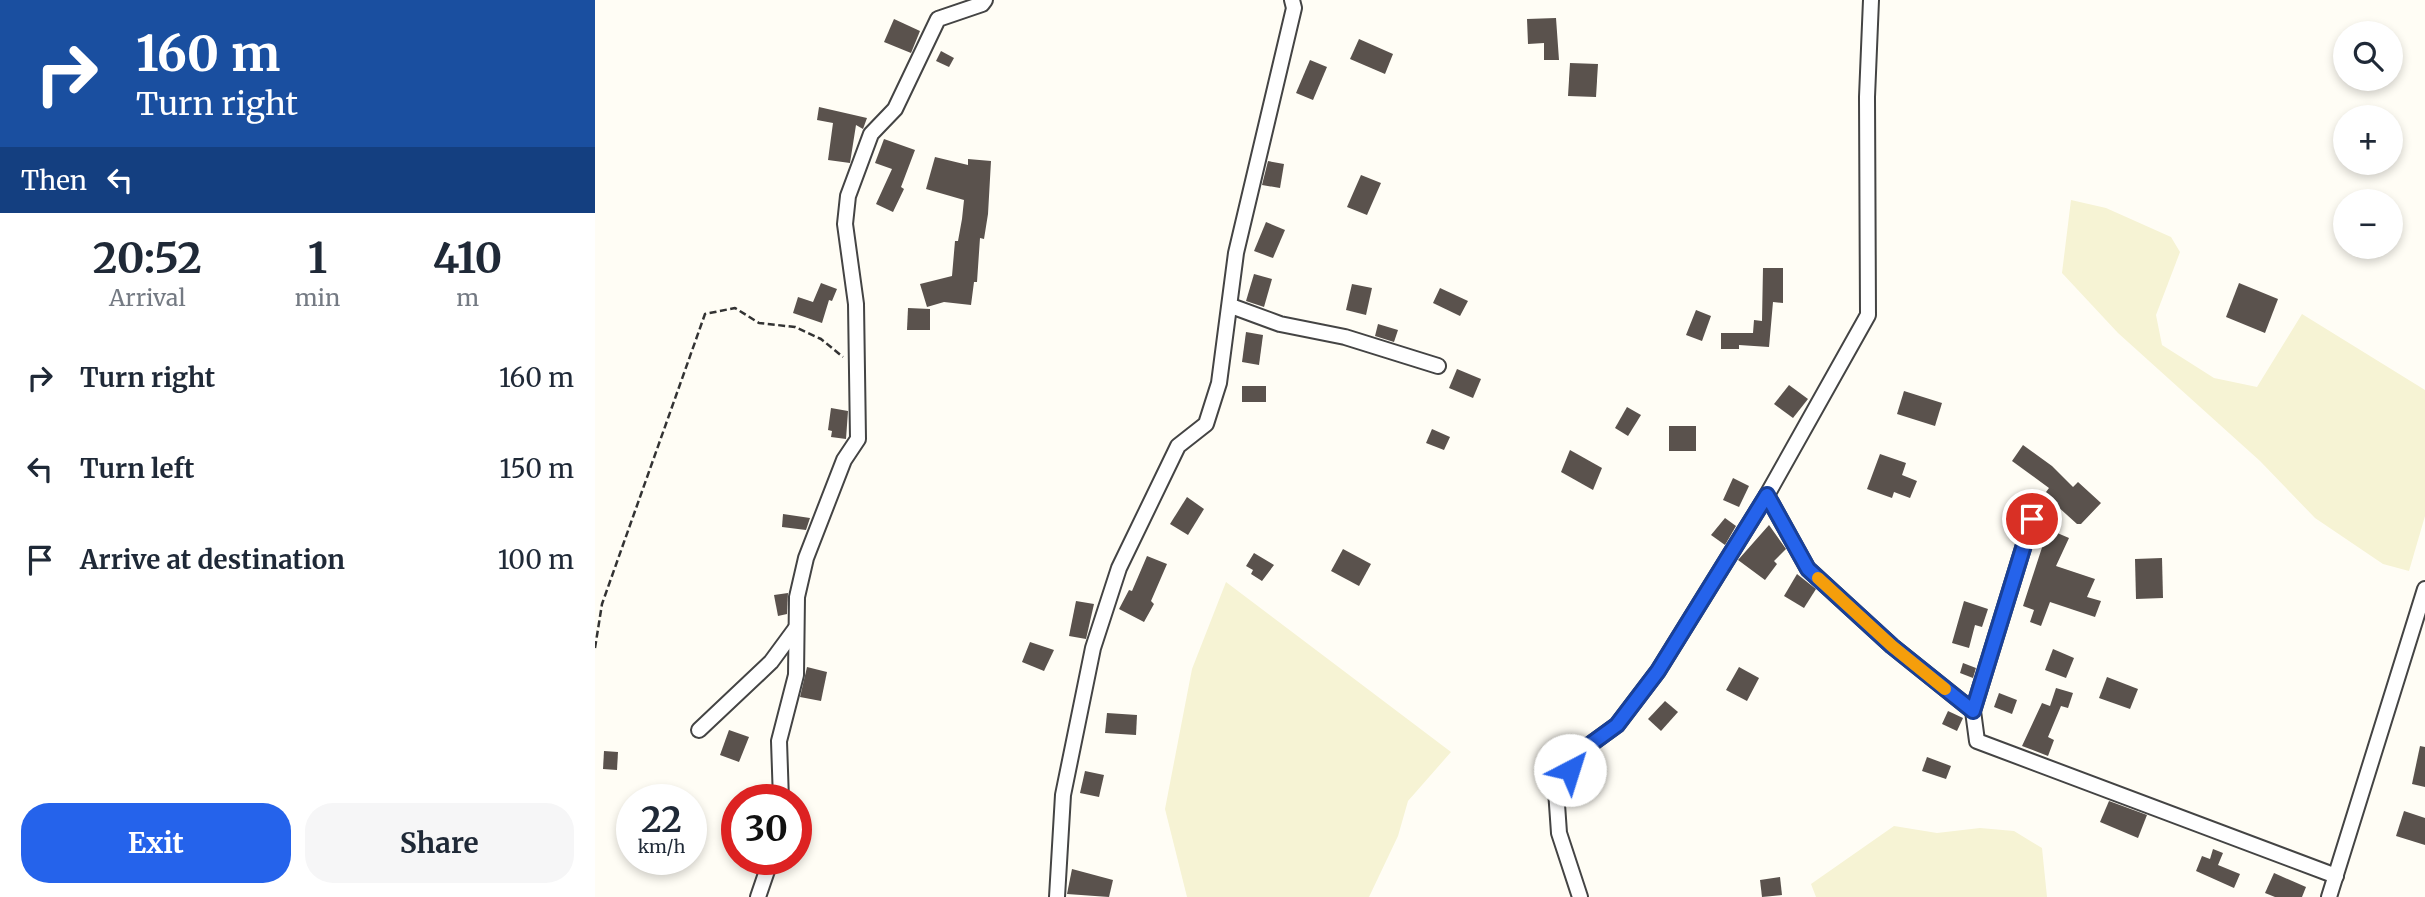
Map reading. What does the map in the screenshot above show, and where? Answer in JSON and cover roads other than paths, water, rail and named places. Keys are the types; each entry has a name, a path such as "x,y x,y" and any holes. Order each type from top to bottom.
{"street":[{"path":"780,784 779,741 796,675 797,597 806,558 844,460 858,439 856,304 845,224 848,196 859,160 871,134 895,109 938,19 982,4 985,0"},
{"path":"1057,897 1063,795 1093,648 1119,568 1178,446 1206,424 1219,383 1236,253 1294,8 1292,0"},
{"path":"1580,897 1559,833 1556,790 1584,749 1617,725 1658,671 1767,495 1868,315 1867,97 1871,0"},
{"path":"1231,306 1280,324 1345,337 1438,366"},
{"path":"1767,495 1808,569 1892,646 1973,711"},
{"path":"2032,519 1973,711 1977,741 2336,876"},
{"path":"2329,897 2425,589"},
{"path":"699,730 771,662 796,628"},
{"path":"758,897 766,875"}]}
